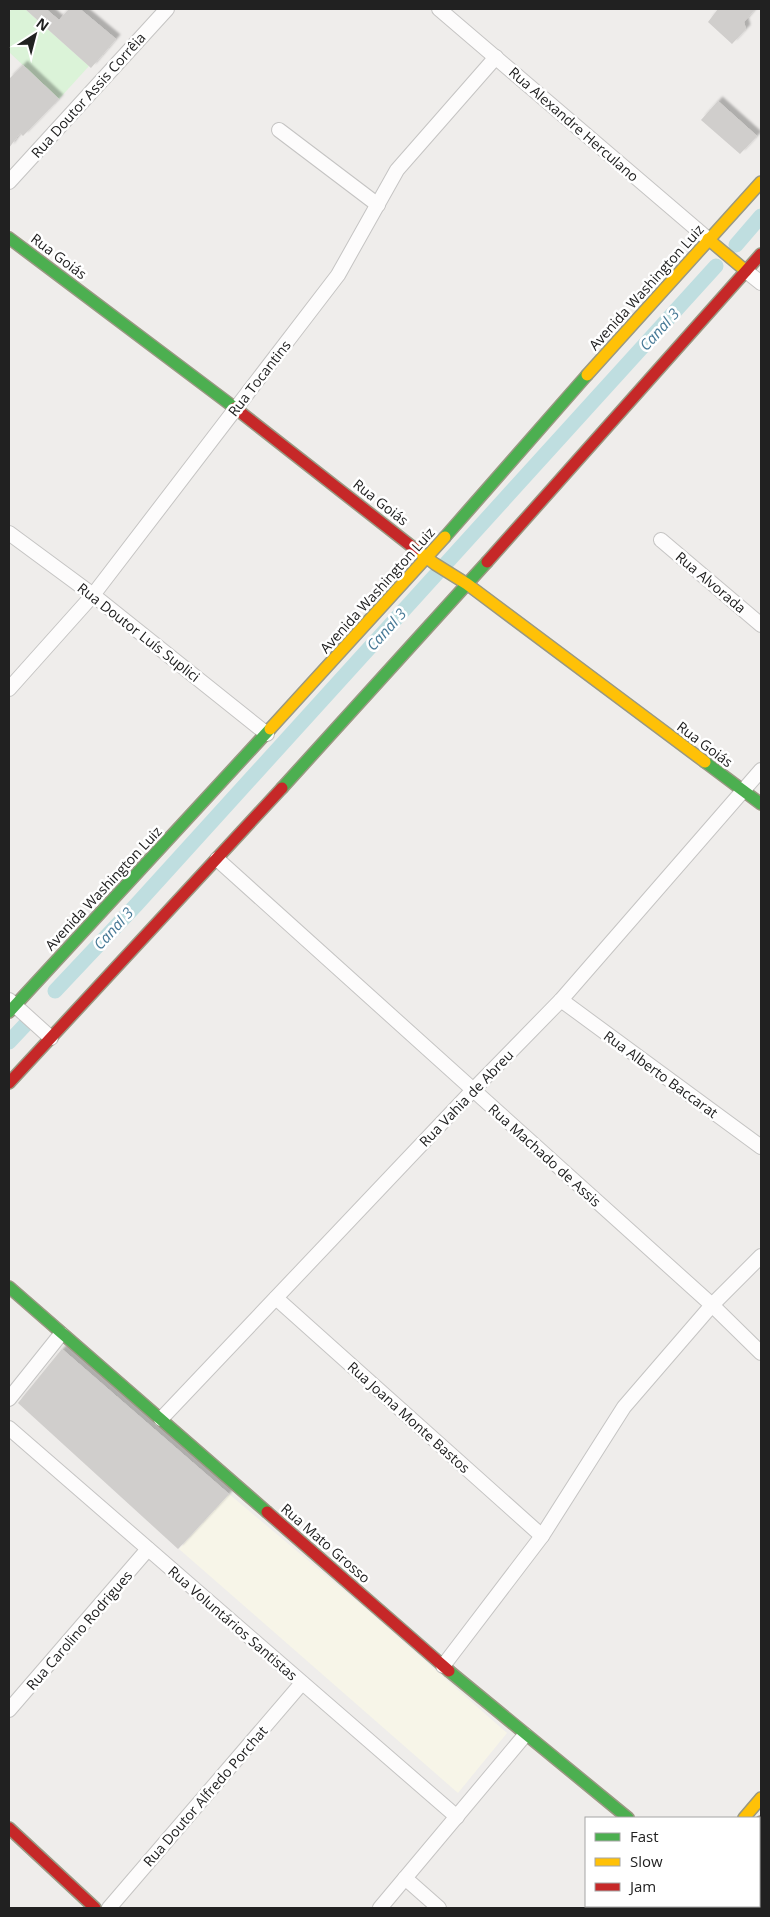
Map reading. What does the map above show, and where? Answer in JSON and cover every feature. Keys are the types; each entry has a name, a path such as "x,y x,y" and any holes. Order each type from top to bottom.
{"main road":[{"name":"Avenida Washington Luiz","path":"11,1006 431,560 712,242 761,182"},
{"name":"Rua Goiás","path":"9,238 236,408 431,560 467,584 761,804"},
{"path":"712,242 746,270"},
{"path":"9,1083 217,859 467,584 761,254"},
{"name":"Rua Mato Grosso","path":"9,1287 525,1736 627,1817"},
{"path":"745,1817 761,1798"},
{"path":"9,1828 95,1908"}],"street":[{"name":"Rua Doutor Assis Corrêia","path":"9,182 167,9"},
{"name":"Rua Alexandre Herculano","path":"439,9 712,242"},
{"name":"Rua Tocantins","path":"9,689 94,595 338,276 397,170 496,57"},
{"path":"279,130 378,205"},
{"path":"746,270 761,283"},
{"name":"Rua Doutor Luís Suplici","path":"9,533 94,595 267,734"},
{"name":"Rua Alvorada","path":"661,540 761,625"},
{"name":"Rua Vahia de Abreu","path":"161,1418 472,1090 561,1000 761,770"},
{"name":"Rua Machado de Assis","path":"217,859 712,1305 761,1353"},
{"name":"Rua Alberto Baccarat","path":"561,1000 761,1148"},
{"path":"11,1006 51,1038"},
{"path":"444,1666 542,1536 624,1407 712,1305 761,1256"},
{"name":"Rua Joana Monte Bastos","path":"276,1298 542,1536"},
{"path":"9,1399 61,1334"},
{"name":"Rua Voluntários Santistas","path":"9,1428 457,1817"},
{"name":"Rua Carolino Rodrigues","path":"9,1710 148,1550"},
{"name":"Rua Doutor Alfredo Porchat","path":"109,1908 302,1683"},
{"path":"380,1908 525,1736"},
{"path":"405,1878 439,1908"}],"shaded area":[{"path":"229,1494 366,1609 507,1733 458,1793 179,1549"}],"green space":[{"path":"12,9 25,9 89,66 59,99 9,52 9,12"}],"building":[{"path":"25,9 46,9 59,20 69,9 80,9 116,39 91,68"},
{"path":"718,9 755,9 744,22 746,29 732,44 708,22"},
{"path":"23,65 59,99 23,136 20,133 9,148 9,79"},
{"path":"718,101 757,136 740,154 701,120"},
{"path":"62,1349 229,1494 178,1549 18,1403"}],"waterway":[{"name":"Canal 3","path":"736,245 761,216"},
{"name":"Canal 3","path":"55,991 137,904 716,266"},
{"name":"Canal 3","path":"9,1042 25,1025"}],"traffic: fast":[{"path":"9,238 235,408"},
{"path":"445,537 587,375"},
{"path":"282,788 487,562"},
{"path":"9,1012 270,729"},
{"path":"705,762 761,804"},
{"path":"9,1287 267,1512"},
{"path":"449,1671 627,1817"}],"traffic: slow":[{"path":"587,375 761,182"},
{"path":"708,239 746,271"},
{"path":"270,729 445,537"},
{"path":"415,549 467,584 705,762"},
{"path":"745,1817 761,1798"}],"traffic: jam":[{"path":"487,562 761,254"},
{"path":"235,408 415,549"},
{"path":"9,1083 282,788"},
{"path":"267,1512 449,1671"},
{"path":"9,1828 95,1908"}]}
